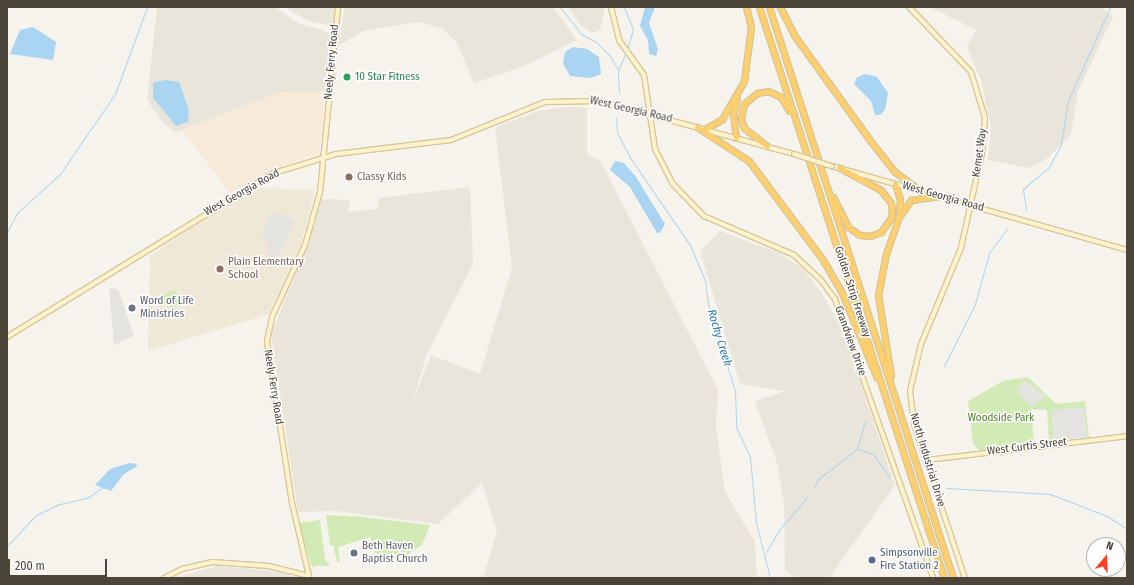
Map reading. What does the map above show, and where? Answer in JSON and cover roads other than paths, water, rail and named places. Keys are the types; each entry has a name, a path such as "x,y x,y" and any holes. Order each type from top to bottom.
{"highway":[{"path":"736,138 733,115 738,93 750,58 751,27 746,7"},
{"name":"Golden Strip Freeway","path":"759,7 944,578"},
{"name":"Golden Strip Freeway","path":"769,7 954,578"},
{"path":"780,7 794,35 885,160 894,171 922,192"},
{"path":"767,146 748,133 742,122 742,108 752,95 768,91 777,94 795,122"},
{"path":"705,129 722,119 738,93"},
{"path":"697,127 749,161 823,260 842,293 888,405"},
{"path":"826,183 848,227 860,235 870,236 881,232 892,216 891,203 881,190 840,168"},
{"path":"895,184 900,199 899,217"},
{"path":"896,400 879,321 878,295 886,254 899,217 911,200 938,196"}],"street":[{"name":"Neely Ferry Road","path":"164,578 182,569 212,562 276,567 309,576 293,508 267,341 272,317 308,235 325,156 338,7"},
{"name":"Grandview Drive","path":"611,7 623,46 644,75 651,113 655,149 672,183 689,204 704,216 794,255 821,280 835,299 899,474 933,578"},
{"name":"Kemet Way","path":"909,7 962,60 981,95 985,134 971,206"},
{"name":"West Georgia Road","path":"7,337 243,189 286,168 325,156 452,140 511,114 558,100 592,100 651,113 1127,250"},
{"name":"North Industrial Drive","path":"965,578 926,460 911,408 913,372 961,248 971,206"},
{"name":"West Curtis Street","path":"926,460 1127,436"}],"water":[{"path":"645,7 655,7 649,23 658,49 656,56 649,54 648,40 640,26"},
{"path":"33,27 56,42 53,60 10,54 20,30"},
{"path":"573,47 587,49 599,57 601,74 590,78 570,76 563,63 565,52"},
{"path":"866,74 877,77 888,93 885,110 880,115 875,115 871,101 854,84 857,77"},
{"path":"165,80 179,82 189,110 188,122 176,126 153,98 153,83"},
{"path":"615,161 624,163 636,177 665,224 660,233 657,233 630,187 610,170"},
{"path":"130,463 137,464 136,467 124,474 111,491 95,485 110,469"}],"waterway":[{"path":"7,232 17,213 60,174 115,94 147,7"},
{"path":"560,7 581,34 596,42 610,56 618,70"},
{"name":"Rocky Creek","path":"624,7 633,29 627,50"},
{"path":"1026,209 1023,189 1049,167 1061,144 1068,101 1110,7"},
{"name":"Rocky Creek","path":"619,92 618,71 626,52"},
{"name":"Rocky Creek","path":"616,118 617,132 629,156 690,245 705,280 708,304 735,391 736,427 750,457 756,523 770,578"},
{"path":"944,366 975,304 989,253 1007,229"},
{"path":"814,488 818,479 857,449 865,421"},
{"path":"858,449 873,454 889,477"},
{"path":"7,546 36,515 60,504 87,498 102,488"},
{"path":"946,488 1050,494 1107,516 1127,529"},
{"path":"766,552 779,530 808,496"}],"place":[{"name":"10 Star Fitness","path":"347,77"},
{"name":"Classy Kids","path":"349,177"},
{"name":"Plain Elementary School","path":"220,269"},
{"name":"Word of Life Ministries","path":"132,308"},
{"name":"Beth Haven Baptist Church","path":"354,553"},
{"name":"Simpsonville Fire Station 2","path":"872,560"}],"park label":[{"name":"Woodside Park","path":"1001,418"}]}
